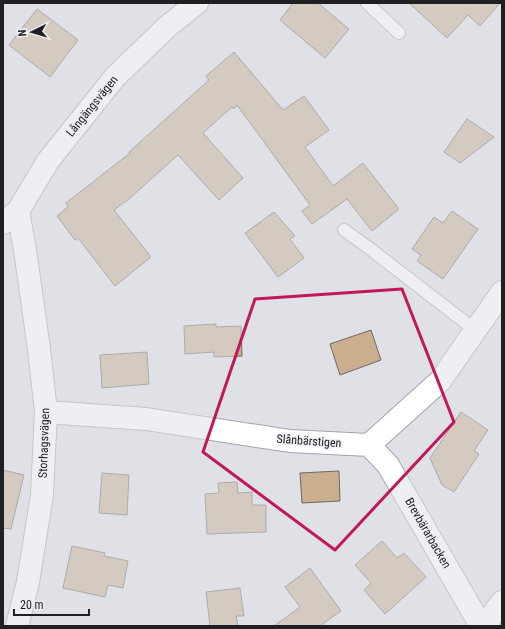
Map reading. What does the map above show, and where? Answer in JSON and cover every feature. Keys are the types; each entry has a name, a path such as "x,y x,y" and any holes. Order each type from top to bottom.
{"street":[{"name":"Långängsvägen","path":"10,217 48,161 115,77 168,26 198,3"},
{"name":"Storhagsvägen","path":"10,217 25,250 46,412 42,495 28,582 17,626"},
{"path":"369,444 440,381 502,292"},
{"name":"Slånbärstigen","path":"46,412 146,419 290,441 369,444"},
{"name":"Brevbärarbacken","path":"369,444 388,465 482,626"},
{"path":"482,626 502,602"}],"lane":[{"path":"367,3 399,33"},
{"path":"344,230 370,248 475,330"}],"highlighted area":[{"path":"402,289 454,422 335,550 203,452 255,299"}],"building":[{"path":"293,3 318,3 349,29 325,58 280,20"},
{"path":"409,3 500,3 480,26 468,15 447,38"},
{"path":"37,9 78,40 50,77 9,45"},
{"path":"234,52 283,110 304,96 329,130 305,147 333,186 363,163 399,209 372,231 347,199 312,224 302,211 310,205 237,105 234,109 232,107 203,133 243,178 219,200 178,155 129,199 114,210 151,257 115,286 78,238 75,240 57,216 68,207 66,203 130,153 129,152 209,80 206,76"},
{"path":"467,119 494,137 460,163 444,152"},
{"path":"452,211 478,229 443,279 417,261 421,255 412,249 434,217 443,223"},
{"path":"274,212 295,236 290,239 304,258 278,277 245,233"},
{"path":"216,324 216,327 241,326 242,356 214,357 214,352 185,354 184,326"},
{"path":"371,330 381,360 340,375 330,344"},
{"path":"147,352 149,384 102,388 100,355"},
{"path":"461,412 488,430 474,451 479,454 454,492 442,485 430,458"},
{"path":"3,470 24,475 11,529 3,528"},
{"path":"339,471 340,501 302,503 300,473"},
{"path":"102,473 129,475 127,515 99,513"},
{"path":"237,482 238,493 252,492 252,505 266,505 266,532 207,534 205,494 219,493 218,483"},
{"path":"382,541 397,558 404,553 426,577 385,614 364,590 371,583 355,565"},
{"path":"72,546 105,553 104,556 128,561 123,588 108,585 105,597 63,588"},
{"path":"310,568 341,611 320,626 274,626 300,607 285,587"},
{"path":"240,588 244,616 236,616 238,626 210,626 206,592"}]}
